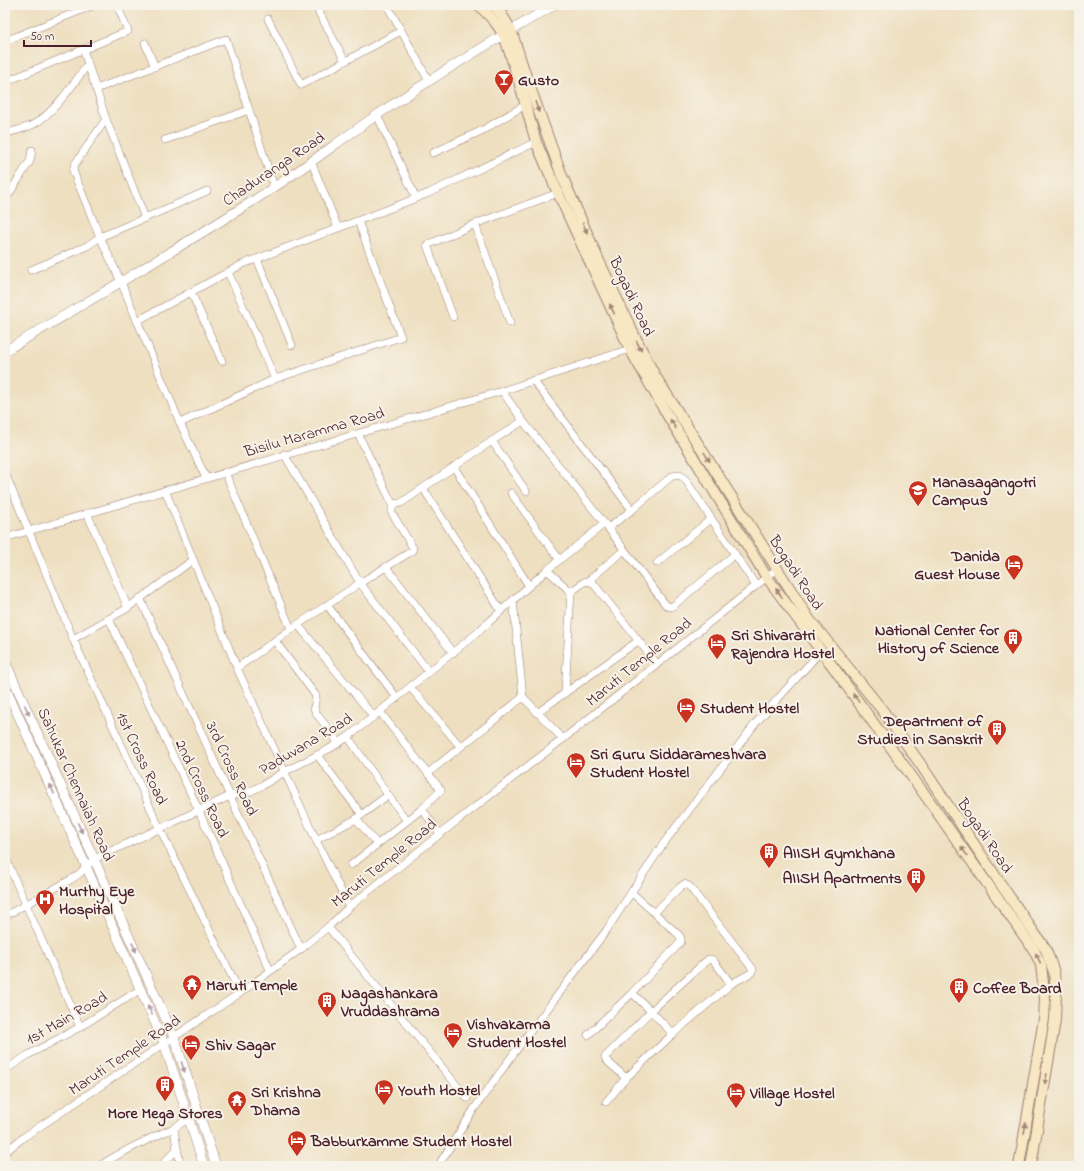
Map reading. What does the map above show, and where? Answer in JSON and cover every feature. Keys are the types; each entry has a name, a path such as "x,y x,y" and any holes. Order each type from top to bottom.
{"main road":[{"path":"479,5 505,31"},
{"name":"Bogadi Road","path":"493,5 502,15 505,31 536,142 630,349 665,411 766,576 925,795 1034,950 1041,965 1045,999 1044,1019 1019,1166"},
{"name":"Bogadi Road","path":"505,31 526,76 562,176 599,261 655,376 809,619 882,711 1046,950 1054,972 1056,993 1055,1020 1031,1166"},
{"path":"925,795 935,787"}],"street":[{"path":"5,41 94,5"},
{"path":"5,82 128,31 117,5"},
{"path":"315,5 345,61"},
{"path":"387,5 429,81"},
{"name":"Chaduranga Road","path":"5,351 121,282 274,187 377,115 505,31 554,5"},
{"path":"268,19 301,85 401,31"},
{"path":"96,89 226,39 274,187"},
{"path":"145,43 155,66"},
{"path":"83,49 106,119 145,218"},
{"path":"5,134 24,129 44,118 70,89 88,64"},
{"path":"433,153 483,130 525,105"},
{"path":"165,140 249,110"},
{"path":"377,115 416,198"},
{"path":"106,119 75,164 73,171 180,423 206,478"},
{"path":"137,321 243,264 416,198 536,142"},
{"path":"5,200 30,161 32,150"},
{"path":"311,161 338,228"},
{"path":"31,270 87,246 100,237 207,191"},
{"path":"453,317 427,245 475,224 558,193"},
{"path":"180,423 275,380 401,337 358,221"},
{"path":"475,224 510,323"},
{"path":"257,259 292,345"},
{"path":"228,272 275,380"},
{"path":"191,292 222,361"},
{"name":"Bisilu Maramma Road","path":"5,538 284,454 358,434 502,391 630,349"},
{"path":"533,380 632,510"},
{"path":"502,391 523,421 606,526 665,604 669,607 674,606 735,554"},
{"path":"237,668 291,629 360,583 412,551 413,548 392,513 392,508 523,421"},
{"path":"358,434 392,503 396,504"},
{"path":"492,441 526,491"},
{"path":"284,454 360,583 429,672"},
{"path":"454,467 529,586"},
{"path":"225,472 291,629"},
{"name":"1st Cross Road","path":"5,473 73,639 160,829 240,993"},
{"name":"Paduvana Road","path":"5,916 70,880 79,874 94,859 230,796 247,793 339,743 398,698 477,633 559,559 606,526 632,510 672,476 680,474 685,479 711,519"},
{"path":"423,488 501,611"},
{"path":"165,490 237,668 284,772 349,908"},
{"path":"511,493 559,559"},
{"path":"87,513 128,608"},
{"path":"657,563 711,519 756,586"},
{"path":"565,693 571,592 584,582 588,581 624,550"},
{"path":"73,639 128,608 193,560"},
{"path":"386,567 452,653"},
{"name":"Maruti Temple Road","path":"5,1152 24,1137 240,993 301,949 440,834 563,739 777,568"},
{"path":"547,570 571,592"},
{"path":"588,581 592,583 657,664"},
{"name":"3rd Cross Road","path":"140,598 301,949"},
{"path":"513,600 523,697 563,739"},
{"path":"327,605 398,698"},
{"name":"2nd Cross Road","path":"109,619 199,811 270,970"},
{"path":"298,625 374,717"},
{"path":"275,641 316,696 314,708 316,713 339,743"},
{"path":"537,713 638,641"},
{"path":"438,1166 474,1109 606,931 663,844 754,724 821,651"},
{"name":"Sahukar Chennaiah Road","path":"5,661 174,1037 216,1166"},
{"name":"Sahukar Chennaiah Road","path":"5,686 8,698 86,866 164,1044 204,1166"},
{"path":"410,688 460,746"},
{"path":"8,698 18,690"},
{"path":"428,773 523,697"},
{"path":"351,865 422,809 441,790 380,712"},
{"path":"348,737 407,821"},
{"path":"317,755 377,844"},
{"path":"316,840 359,817 388,795"},
{"path":"422,809 440,834"},
{"path":"5,857 80,1027"},
{"path":"606,1102 626,1078 673,1034 731,984 751,973 753,970 689,886 684,884 680,887 655,912"},
{"path":"588,1035 632,993 681,942 679,935 631,892"},
{"path":"328,927 467,1098"},
{"path":"626,1078 606,1060 605,1057 651,1011 709,959 713,960 731,984"},
{"name":"1st Main Road","path":"5,1070 28,1055 80,1027 141,990"},
{"path":"632,993 673,1034"},
{"path":"99,1166 156,1135 174,1128 189,1118"},
{"path":"174,1128 181,1166"},
{"path":"161,1166 177,1149"}],"place":[{"name":"Gusto","path":"504,96"},
{"name":"Manasagangotri Campus","path":"918,507"},
{"name":"Danida Guest House","path":"1014,581"},
{"name":"National Center for History of Science","path":"1013,655"},
{"name":"Sri Shivaratri Rajendra Hostel","path":"717,660"},
{"name":"Student Hostel","path":"686,724"},
{"name":"Department of Studies in Sanskrit","path":"997,746"},
{"name":"Sri Guru Siddarameshvara Student Hostel","path":"576,779"},
{"name":"AIISH Gymkhana","path":"769,869"},
{"name":"AIISH Apartments","path":"916,894"},
{"name":"Murthy Eye Hospital","path":"45,916"},
{"name":"Maruti Temple","path":"192,1001"},
{"name":"Coffee Board","path":"959,1004"},
{"name":"Nagashankara Vruddashrama","path":"327,1018"},
{"name":"Vishvakarma Student Hostel","path":"453,1049"},
{"name":"Shiv Sagar","path":"191,1061"},
{"name":"More Mega Stores","path":"165,1102"},
{"name":"Youth Hostel","path":"384,1106"},
{"name":"Village Hostel","path":"736,1109"},
{"name":"Sri Krishna Dhama","path":"237,1117"},
{"name":"Babburkamme Student Hostel","path":"297,1157"}]}
